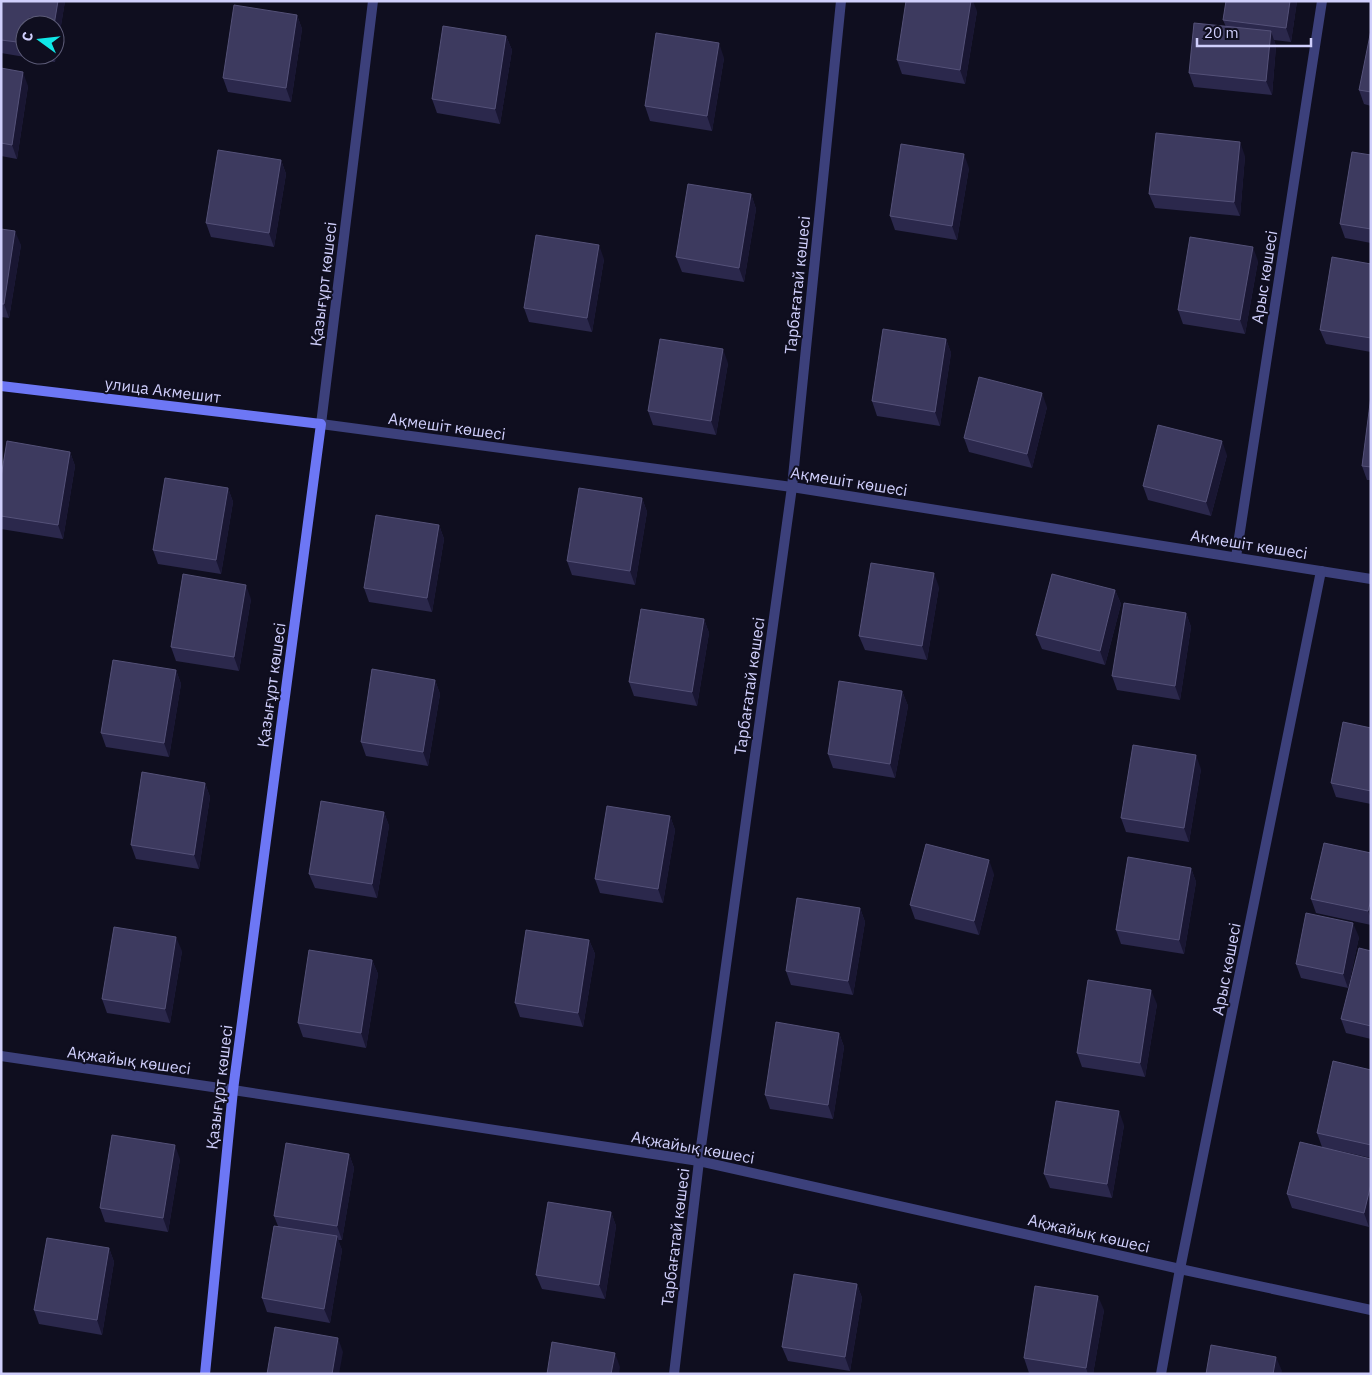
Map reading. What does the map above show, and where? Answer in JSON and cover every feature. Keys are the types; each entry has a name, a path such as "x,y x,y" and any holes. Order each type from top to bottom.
{"street":[{"name":"Қазығұрт көшесі","path":"205,1374 233,1090 321,424 373,1"},
{"name":"Тарбағатай көшесі","path":"674,1374 699,1161 792,487 841,1"},
{"name":"Арыс көшесі","path":"1236,557 1322,1"},
{"name":"улица Акмешит","path":"1,386 321,424"},
{"name":"Ақмешіт көшесі","path":"321,424 792,487 1371,579"},
{"name":"Арыс көшесі","path":"1161,1374 1180,1269 1321,571"},
{"name":"Ақжайық көшесі","path":"1,1056 699,1161 1371,1310"}],"building":[{"path":"1,1 58,1 56,15 15,15 15,42 1,40"},
{"path":"906,1 971,1 960,70 897,60"},
{"path":"1226,1 1290,1 1286,28 1223,20"},
{"path":"234,5 297,15 286,88 223,78"},
{"path":"1194,23 1271,31 1266,81 1189,73"},
{"path":"443,26 506,36 495,109 432,99"},
{"path":"1371,30 1371,92 1359,90"},
{"path":"656,33 719,43 707,116 645,106"},
{"path":"1,68 23,72 12,145 1,143"},
{"path":"1156,133 1240,142 1234,202 1149,194"},
{"path":"901,144 964,154 952,226 890,216"},
{"path":"218,150 281,160 269,233 206,223"},
{"path":"1352,152 1371,155 1371,229 1340,224"},
{"path":"688,184 751,194 739,268 676,257"},
{"path":"1,229 15,231 4,304 1,304"},
{"path":"536,235 599,245 587,318 524,308"},
{"path":"1190,237 1253,247 1240,320 1178,310"},
{"path":"1332,257 1371,264 1371,338 1320,330"},
{"path":"883,329 946,339 935,412 872,401"},
{"path":"660,339 723,349 711,421 648,411"},
{"path":"979,377 1042,393 1027,454 964,438"},
{"path":"1371,396 1371,467 1362,466"},
{"path":"1158,425 1222,441 1206,502 1143,486"},
{"path":"7,441 70,452 58,525 1,516 1,477"},
{"path":"165,478 228,488 216,560 153,550"},
{"path":"579,488 642,498 630,571 567,561"},
{"path":"376,515 439,525 427,598 364,588"},
{"path":"871,563 934,573 922,646 859,636"},
{"path":"183,574 246,585 234,657 171,647"},
{"path":"1052,574 1115,590 1100,651 1036,635"},
{"path":"1124,603 1186,613 1175,686 1112,676"},
{"path":"641,609 704,619 692,692 629,682"},
{"path":"113,660 176,670 164,743 101,733"},
{"path":"372,669 435,680 423,752 361,742"},
{"path":"839,681 902,691 890,764 828,754"},
{"path":"1343,722 1371,728 1371,791 1331,783"},
{"path":"1133,745 1196,755 1184,828 1121,818"},
{"path":"142,772 205,783 194,855 131,845"},
{"path":"321,801 384,812 372,884 309,874"},
{"path":"607,806 670,816 658,889 595,879"},
{"path":"1324,843 1371,853 1371,900 1368,911 1311,899"},
{"path":"926,844 989,860 974,921 910,905"},
{"path":"1128,857 1191,868 1179,940 1116,930"},
{"path":"797,898 860,908 848,981 786,971"},
{"path":"1306,913 1353,923 1343,974 1296,964"},
{"path":"114,927 176,937 165,1009 102,999"},
{"path":"526,930 589,940 578,1013 515,1003"},
{"path":"1359,948 1371,951 1371,1026 1341,1019"},
{"path":"309,950 372,960 361,1033 298,1023"},
{"path":"1088,980 1151,990 1140,1063 1077,1053"},
{"path":"776,1022 839,1033 828,1105 765,1095"},
{"path":"1333,1061 1371,1070 1371,1145 1317,1133"},
{"path":"1056,1101 1119,1111 1107,1184 1044,1174"},
{"path":"112,1135 175,1145 163,1218 100,1208"},
{"path":"1300,1142 1371,1159 1371,1184 1364,1213 1287,1194"},
{"path":"286,1143 349,1154 337,1226 274,1216"},
{"path":"548,1202 611,1212 599,1285 536,1275"},
{"path":"274,1226 337,1236 324,1309 262,1298"},
{"path":"47,1238 109,1248 97,1320 34,1310"},
{"path":"794,1274 857,1284 845,1357 782,1347"},
{"path":"1035,1286 1098,1296 1086,1368 1024,1358"},
{"path":"275,1327 338,1338 332,1374 267,1374"},
{"path":"552,1342 615,1353 611,1374 547,1374"},
{"path":"1211,1345 1276,1357 1273,1374 1206,1374"}]}
